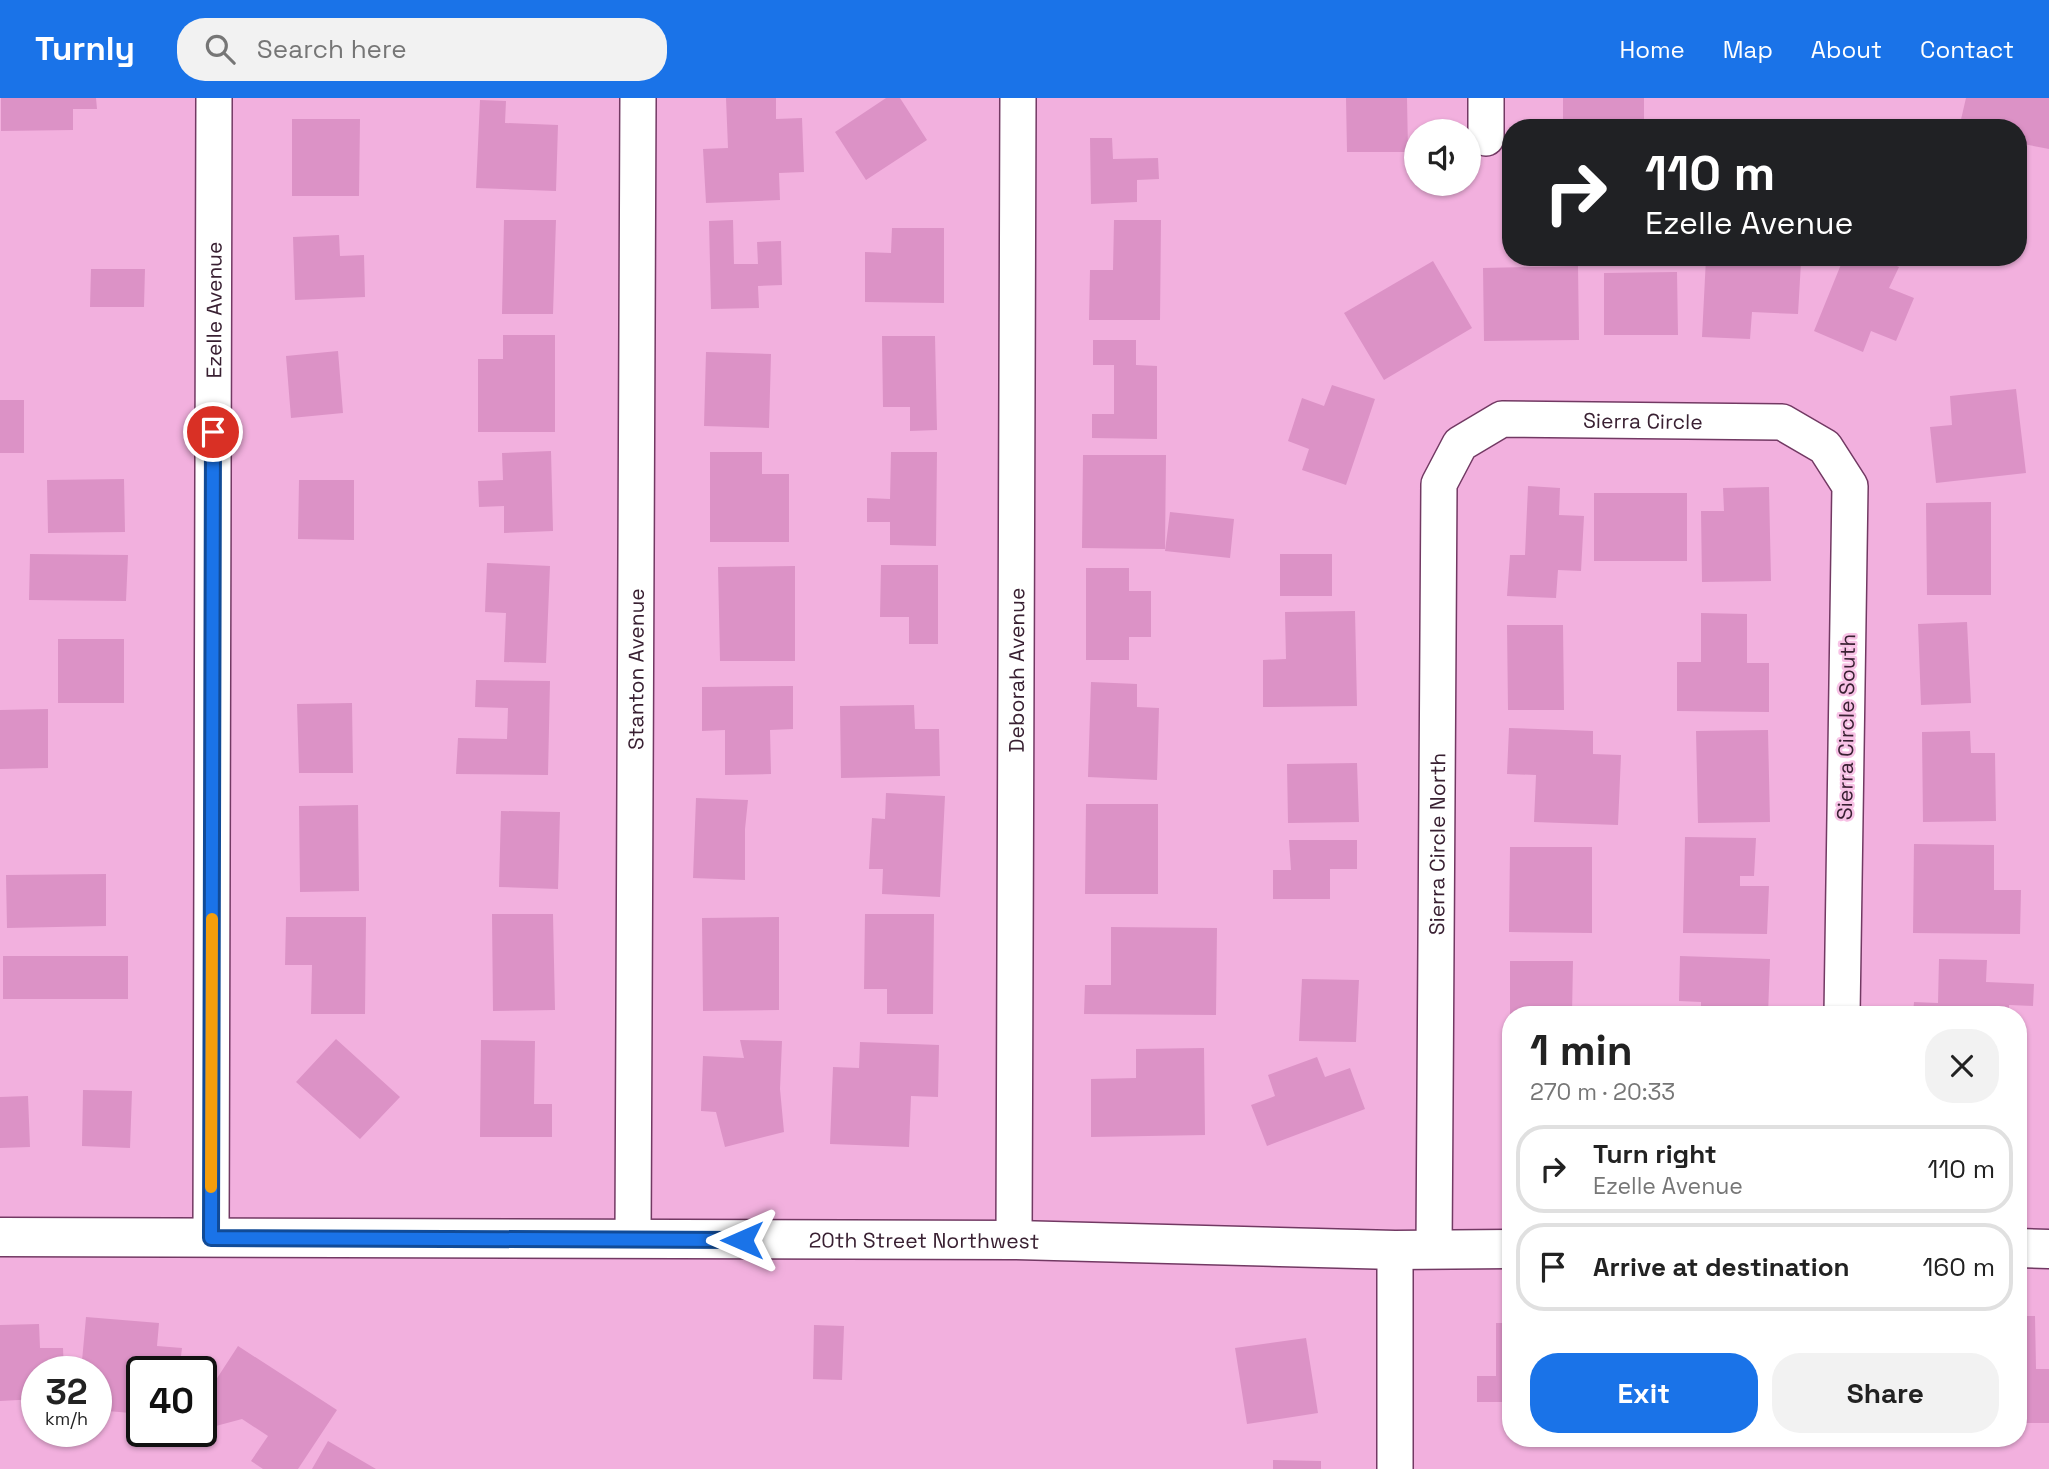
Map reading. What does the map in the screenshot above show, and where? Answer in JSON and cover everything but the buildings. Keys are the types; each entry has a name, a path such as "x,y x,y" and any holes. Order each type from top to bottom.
{"street":[{"name":"Ezelle Avenue","path":"211,1238 214,98"},
{"name":"Stanton Avenue","path":"633,1239 638,98"},
{"name":"Deborah Avenue","path":"1014,1240 1018,98"},
{"path":"1486,98 1486,138"},
{"name":"Sierra Circle","path":"1460,444 1502,419 1782,422 1825,447"},
{"name":"Sierra Circle North","path":"1434,1250 1439,484 1460,444"},
{"name":"Sierra Circle South","path":"1825,447 1850,486 1842,1006"},
{"name":"20th Street Northwest","path":"0,1237 1014,1240 1395,1250 1502,1249"},
{"path":"2027,1248 2049,1249"},
{"path":"1395,1250 1395,1469"}],"slow traffic":[{"path":"211,1187 212,919"}],"route":[{"path":"213,432 211,1238 742,1240"}]}
